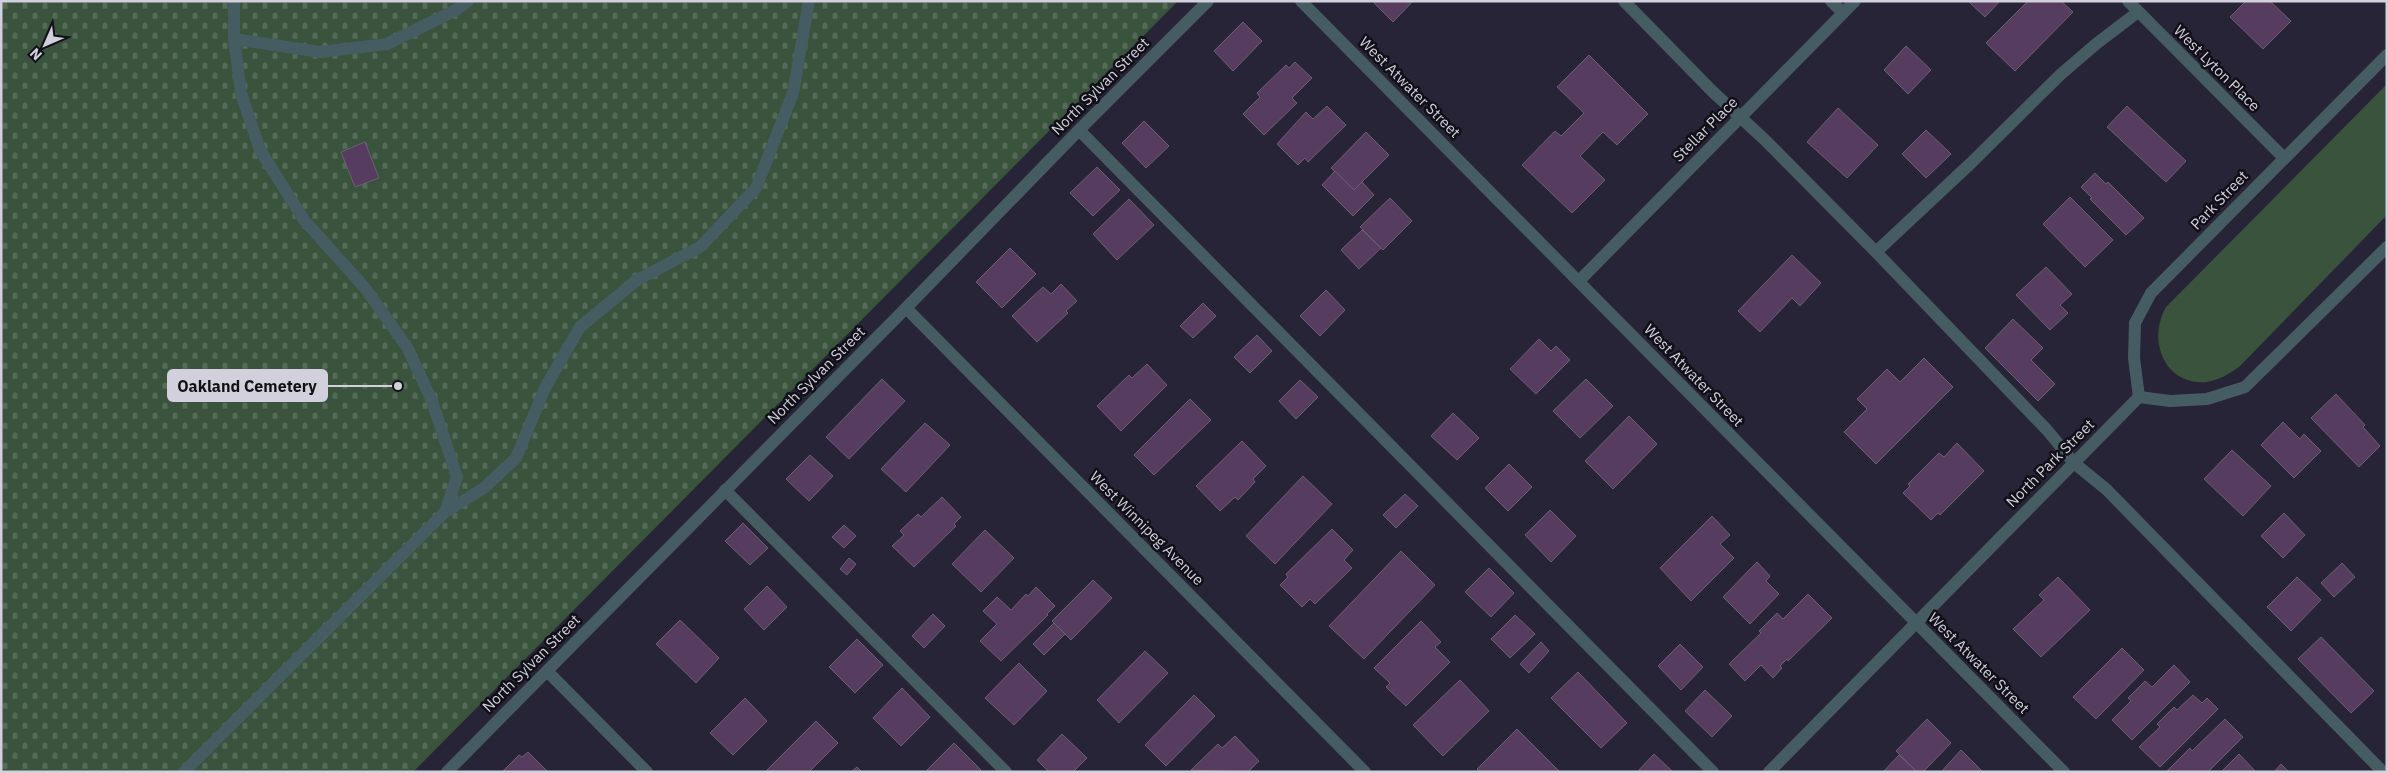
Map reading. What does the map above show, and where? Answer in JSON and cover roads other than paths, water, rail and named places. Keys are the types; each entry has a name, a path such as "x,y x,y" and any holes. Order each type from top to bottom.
{"street":[{"path":"234,1 234,39 241,93 260,150 304,220 365,288 407,347 432,400 457,477 445,512"},
{"path":"234,39 320,52 388,44 456,10 468,1"},
{"path":"184,772 445,512 484,488 516,458 545,388 580,327 636,280 700,248 756,188 793,93 809,1"},
{"name":"North Sylvan Street","path":"447,772 1208,1"},
{"name":"West Atwater Street","path":"1301,1 2064,772"},
{"path":"1624,1 1876,252 2047,430 2074,463 2106,489 2383,772"},
{"path":"1831,1 1843,13"},
{"name":"Stellar Place","path":"1579,281 1855,1"},
{"name":"West Lyton Place","path":"2128,1 2283,158"},
{"path":"1876,252 1972,163 2060,75 2138,12"},
{"name":"Park Street","path":"2139,397 2134,358 2135,323 2151,293 2387,54"},
{"path":"1079,130 1714,772"},
{"path":"2139,397 2170,401 2207,399 2246,387 2384,254"},
{"name":"West Winnipeg Avenue","path":"906,308 1365,772"},
{"name":"North Park Street","path":"1769,772 2139,397"},
{"path":"725,490 1006,772"},
{"path":"547,671 647,772"}],"place":[{"name":"Oakland Cemetery","path":"398,386"}]}
